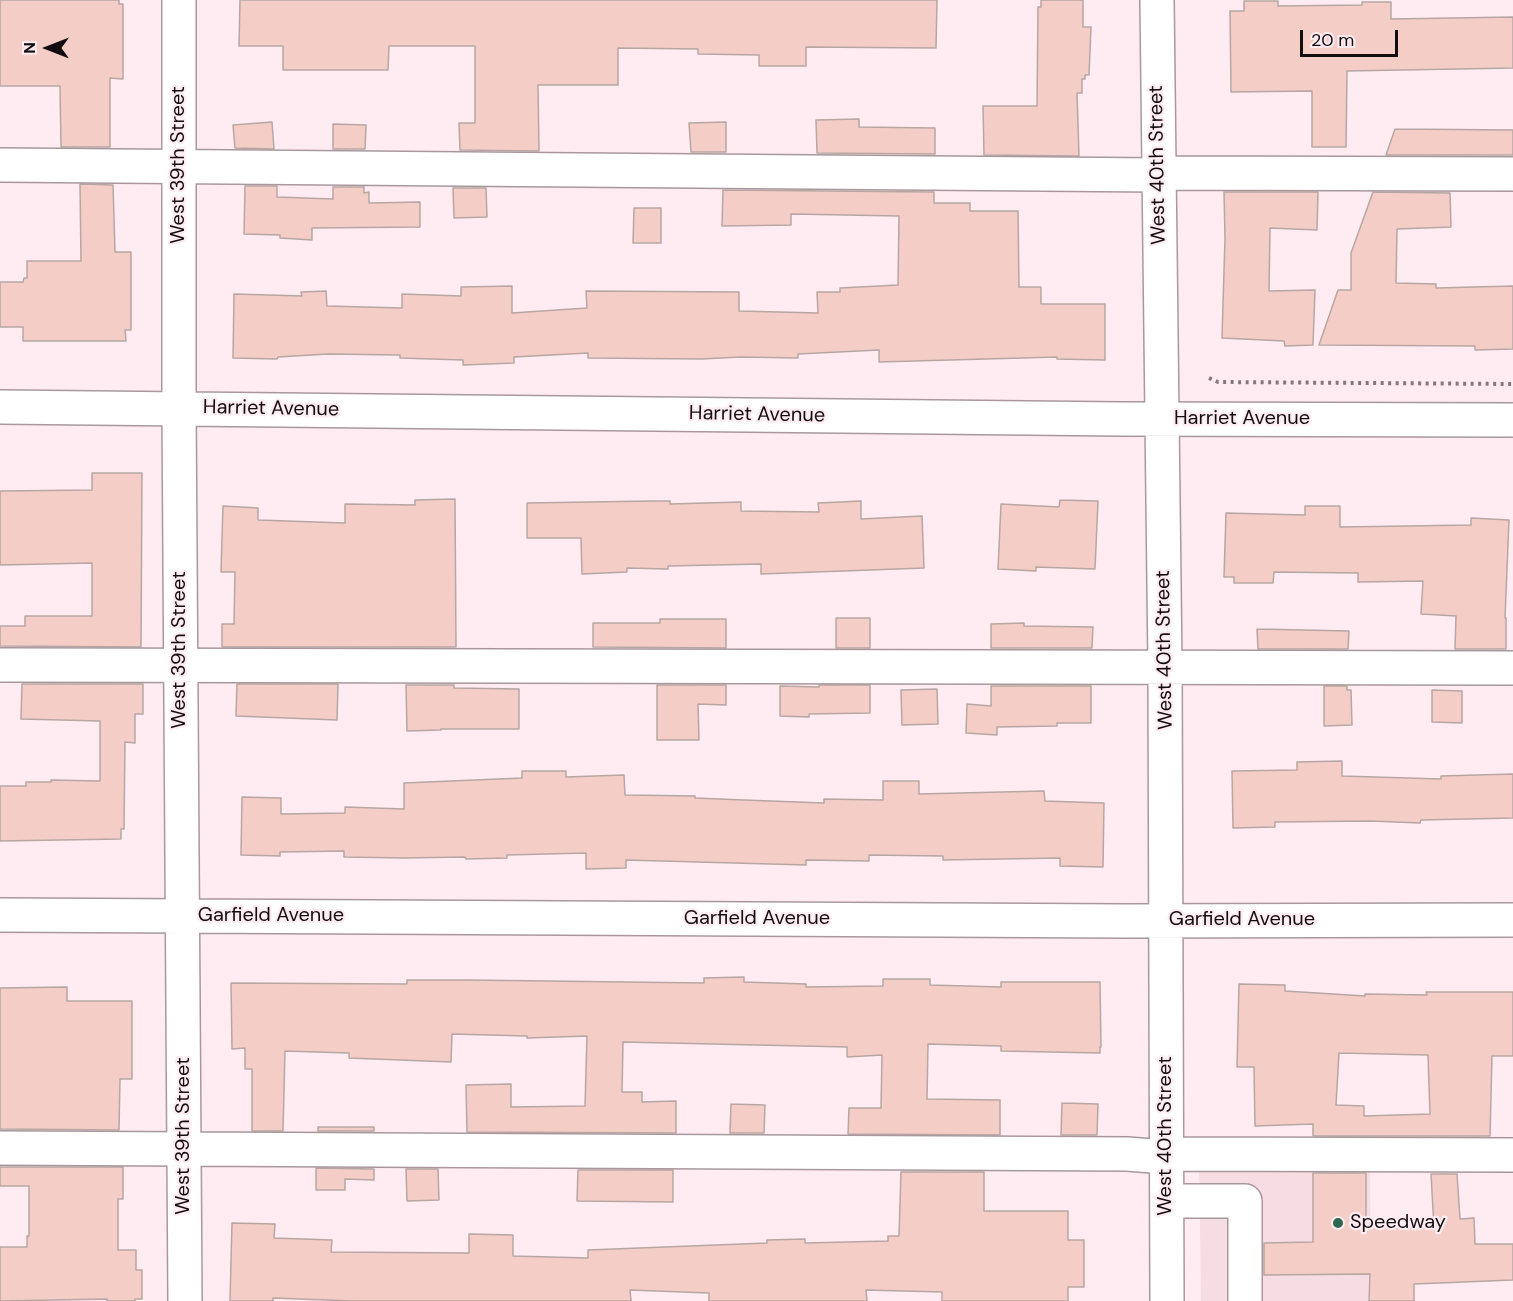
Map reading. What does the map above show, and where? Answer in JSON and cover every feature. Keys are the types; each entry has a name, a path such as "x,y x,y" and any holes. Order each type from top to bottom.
{"street":[{"name":"West 39th Street","path":"179,0 178,408 184,1301"},
{"name":"West 40th Street","path":"1157,0 1165,667 1167,1301"},
{"path":"0,165 1158,175 1172,173 1513,174"},
{"name":"Harriet Avenue","path":"0,408 1513,420"},
{"path":"0,665 1513,668"},
{"name":"Garfield Avenue","path":"0,915 1513,921"},
{"path":"0,1148 1127,1154 1166,1157 1182,1154 1513,1155"},
{"path":"1167,1201 1245,1201 1245,1301"}],"path":[{"path":"1209,378 1218,382 1513,384"}],"shaded area":[{"path":"1370,1152 1371,1301 1201,1301 1199,1157"}],"building":[{"path":"0,0 119,0 119,4 123,4 123,79 110,78 110,147 61,147 60,86 0,86"},
{"path":"240,0 937,0 936,48 806,47 806,66 759,66 759,55 698,54 698,49 618,48 618,85 538,85 539,151 460,150 459,123 475,123 475,46 389,46 388,70 283,70 283,46 239,46"},
{"path":"1041,0 1083,0 1083,27 1091,27 1089,75 1085,75 1085,79 1082,79 1082,93 1077,93 1079,156 984,155 983,106 1037,106 1038,7 1041,7"},
{"path":"1244,1 1278,1 1278,6 1362,5 1362,2 1391,2 1391,19 1513,17 1513,68 1347,71 1346,147 1312,147 1312,91 1231,92 1230,11 1244,11"},
{"path":"859,119 859,127 935,128 935,154 817,153 816,120"},
{"path":"272,122 274,149 235,148 233,125"},
{"path":"726,122 726,152 691,152 689,123"},
{"path":"333,124 366,125 365,149 333,149"},
{"path":"1395,129 1513,130 1513,155 1386,155"},
{"path":"80,184 113,185 115,252 131,252 131,330 125,330 126,341 23,341 23,327 0,327 0,282 23,282 24,278 27,278 27,261 81,261"},
{"path":"245,186 277,186 277,197 333,199 333,187 364,187 364,193 369,192 369,203 420,202 420,227 312,228 312,240 280,238 280,235 244,234"},
{"path":"453,188 486,188 487,217 454,218"},
{"path":"723,190 934,192 934,203 970,203 970,211 1018,211 1019,287 1041,287 1041,304 1105,304 1105,360 1057,359 1057,357 879,362 879,350 798,354 798,358 701,359 588,358 588,353 514,357 514,363 463,365 463,360 400,358 400,355 328,354 278,357 277,359 233,358 234,294 302,296 301,292 326,291 327,306 402,308 402,294 461,296 461,287 512,286 512,313 587,308 586,291 739,292 739,311 818,313 817,292 840,292 840,288 898,285 899,216 791,214 791,225 722,226"},
{"path":"1224,192 1318,192 1317,230 1270,228 1269,291 1315,290 1313,345 1285,346 1284,341 1222,338"},
{"path":"1373,192 1450,193 1451,227 1397,229 1396,283 1436,284 1436,288 1513,286 1513,349 1475,350 1475,346 1319,345 1338,290 1351,290 1351,253"},
{"path":"634,208 661,208 661,243 633,243"},
{"path":"92,473 142,473 141,647 0,646 0,626 25,626 25,616 92,616 92,563 0,565 0,491 92,490"},
{"path":"455,499 456,647 222,647 222,624 234,624 235,572 221,572 223,506 258,508 258,520 345,523 345,504 415,505 415,500"},
{"path":"1060,500 1098,501 1095,569 1036,567 1036,571 998,569 1001,504 1059,507"},
{"path":"670,501 670,504 741,502 741,511 819,512 818,503 861,501 861,519 922,516 924,568 761,574 761,564 668,566 668,569 627,568 627,572 582,574 581,538 527,538 527,503"},
{"path":"1305,506 1340,506 1340,527 1471,525 1471,518 1509,520 1506,649 1455,649 1456,616 1421,614 1423,581 1358,582 1358,573 1274,572 1273,583 1234,583 1234,577 1224,577 1226,513 1305,515"},
{"path":"836,618 870,618 870,648 836,648"},
{"path":"660,619 726,619 726,648 593,647 593,623 660,623"},
{"path":"1024,623 1024,626 1093,627 1092,648 991,648 991,624"},
{"path":"1257,629 1349,631 1348,649 1258,649"},
{"path":"22,684 143,684 143,714 135,714 135,743 125,742 124,829 121,829 121,839 0,841 0,786 26,786 26,782 51,782 51,780 100,781 100,721 21,719"},
{"path":"237,684 338,684 337,720 236,716"},
{"path":"406,685 519,689 519,729 407,731"},
{"path":"657,685 726,685 726,705 698,704 699,740 657,740"},
{"path":"819,685 870,685 870,713 809,714 809,717 780,716 780,686 819,687"},
{"path":"991,686 1091,686 1091,723 997,727 997,735 966,733 967,704 991,706"},
{"path":"1324,686 1347,686 1347,690 1351,690 1352,725 1324,726"},
{"path":"937,689 938,724 902,725 901,690"},
{"path":"1432,690 1462,691 1462,723 1432,722"},
{"path":"1342,761 1342,776 1441,779 1441,776 1513,774 1513,818 1421,820 1420,823 1275,822 1275,827 1233,828 1232,771 1297,770 1297,762"},
{"path":"522,771 566,771 566,777 624,775 625,795 695,796 695,798 744,800 824,803 824,799 883,800 883,781 919,781 919,794 1044,791 1045,801 1104,803 1103,867 1060,866 1060,858 943,860 943,856 869,855 869,861 806,860 806,865 626,860 626,868 586,869 586,853 507,855 507,858 466,859 465,857 344,857 344,851 280,852 280,856 241,855 242,797 281,798 281,814 345,813 345,807 404,809 404,783 522,778"},
{"path":"744,977 744,982 806,984 806,987 883,986 883,979 930,979 930,985 1001,987 1001,982 1100,982 1100,1053 1001,1051 1001,1046 928,1044 927,1099 1000,1100 1000,1135 848,1134 849,1108 881,1108 882,1055 847,1057 847,1047 623,1042 622,1092 642,1092 642,1102 676,1101 676,1133 467,1132 466,1085 511,1084 511,1107 585,1106 587,1036 527,1038 527,1036 452,1034 451,1062 349,1058 349,1053 285,1051 283,1131 252,1131 252,1069 245,1069 245,1048 232,1049 231,983 407,984 407,980 468,980 704,983 704,978"},
{"path":"1239,984 1285,985 1285,991 1365,996 1365,994 1427,995 1426,992 1513,992 1513,1056 1492,1056 1490,1136 1313,1136 1313,1124 1255,1126 1254,1067 1237,1067","holes":["1339,1053 1428,1055 1430,1114 1364,1116 1364,1106 1336,1105"]},
{"path":"67,987 67,1001 132,1001 132,1079 120,1079 119,1130 0,1129 0,988"},
{"path":"1062,1103 1098,1104 1097,1135 1061,1135"},
{"path":"731,1104 765,1105 764,1133 730,1133"},
{"path":"318,1127 374,1127 374,1131 318,1131"},
{"path":"0,1167 123,1167 123,1199 118,1199 118,1250 136,1250 136,1270 142,1270 142,1299 135,1299 135,1301 107,1301 107,1299 0,1301 0,1247 27,1247 29,1186 0,1186"},
{"path":"316,1168 374,1169 374,1180 345,1179 345,1190 316,1190"},
{"path":"406,1169 438,1169 439,1200 407,1201"},
{"path":"578,1170 673,1170 673,1202 577,1201"},
{"path":"901,1172 984,1172 984,1211 1068,1211 1068,1240 1084,1240 1084,1287 1068,1287 1068,1301 942,1301 942,1292 866,1290 867,1301 709,1301 709,1293 630,1290 631,1301 353,1301 273,1298 273,1301 230,1301 232,1223 275,1224 274,1238 332,1240 331,1252 469,1253 469,1234 513,1235 513,1256 588,1258 588,1250 767,1243 767,1240 805,1239 805,1243 888,1241 888,1236 899,1236"},
{"path":"1313,1173 1366,1173 1366,1227 1434,1228 1431,1174 1457,1174 1460,1219 1474,1218 1475,1244 1513,1244 1513,1280 1414,1284 1414,1301 1369,1301 1370,1274 1264,1275 1264,1243 1313,1242"}],"place":[{"name":"Speedway","path":"1338,1223"}]}
